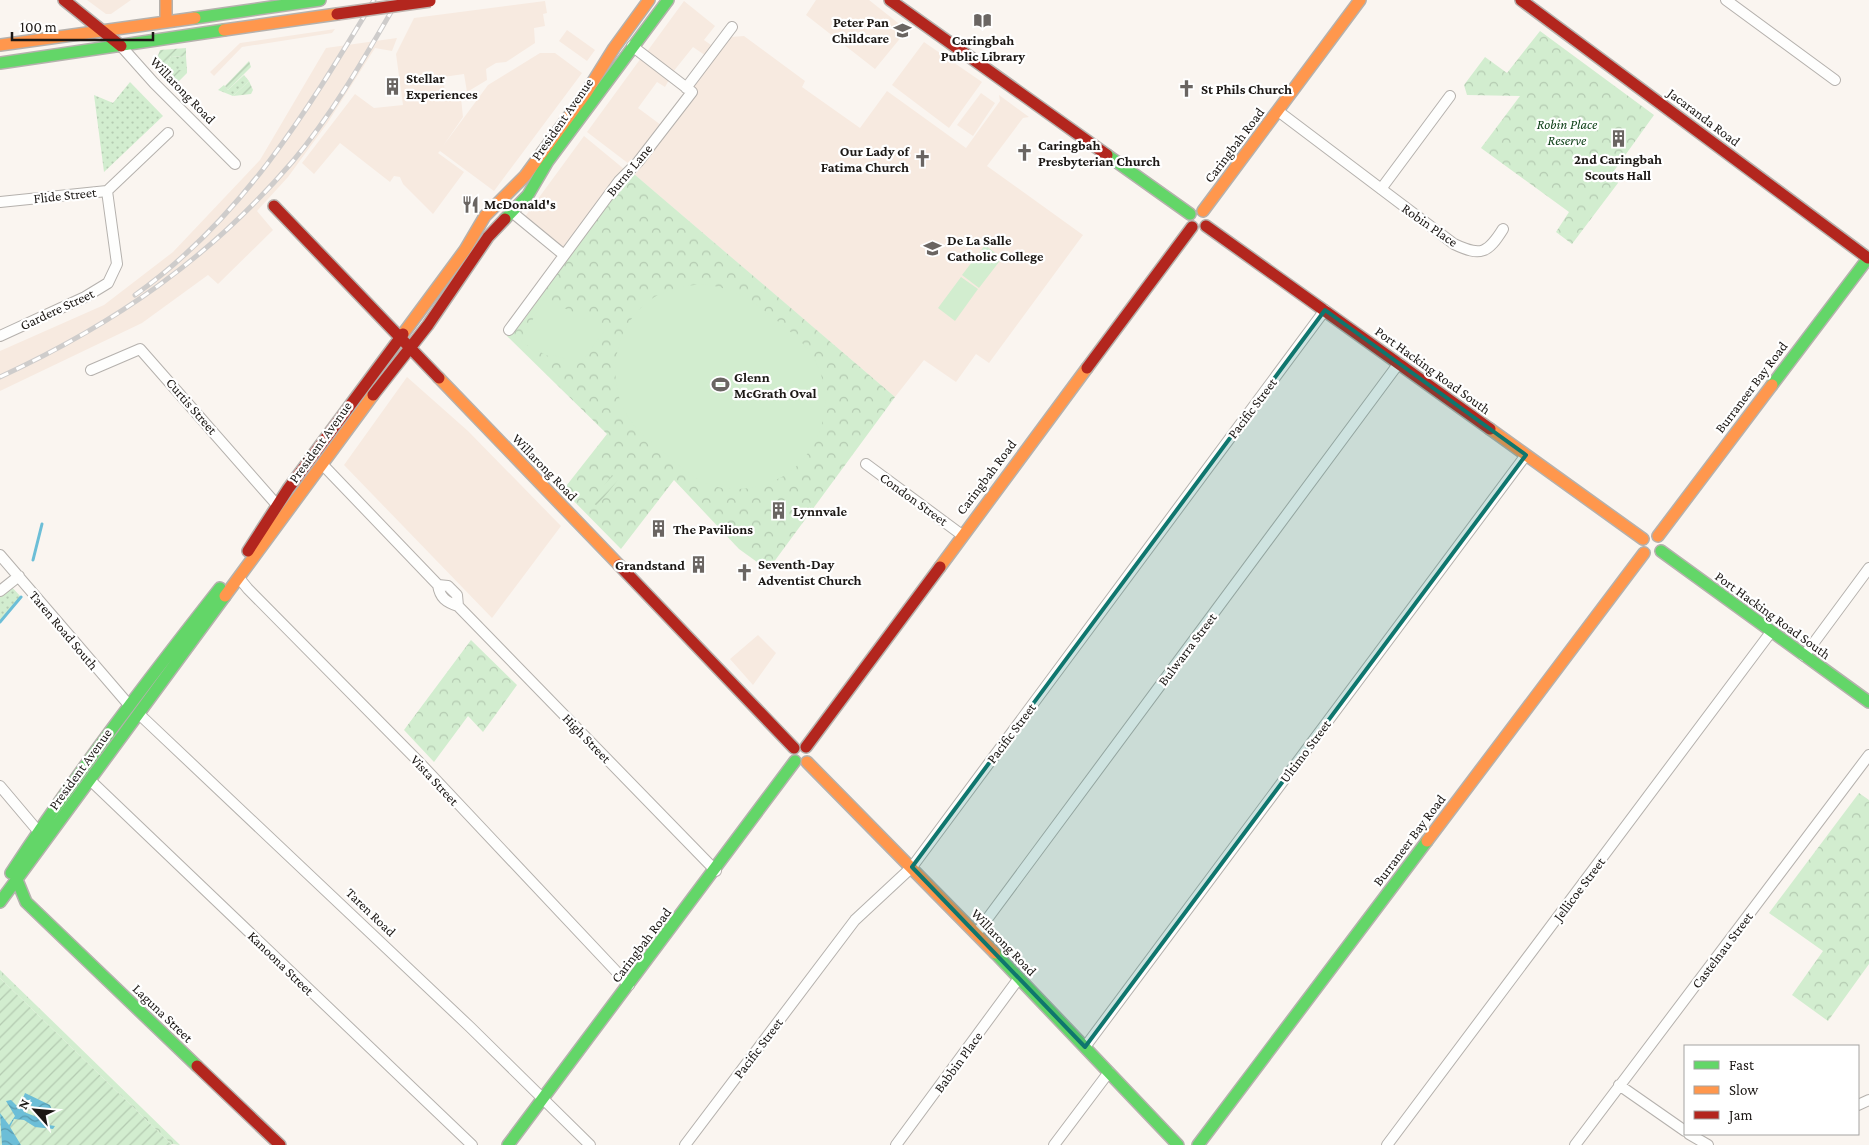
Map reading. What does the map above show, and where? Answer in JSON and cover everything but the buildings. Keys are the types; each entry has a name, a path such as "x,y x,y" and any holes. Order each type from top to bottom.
{"street":[{"name":"Willarong Road","path":"64,0 104,30 121,46 154,83 235,164"},
{"path":"166,0 166,21"},
{"path":"0,45 320,0"},
{"name":"President Avenue","path":"0,902 17,880 43,835 129,705 219,589 277,504 470,242 490,210 528,171 586,93 622,38 650,0"},
{"path":"890,0 1190,214"},
{"name":"Caringbah Road","path":"1203,211 1360,0"},
{"name":"Jacaranda Road","path":"1521,0 1869,258"},
{"path":"1726,0 1835,80"},
{"path":"0,63 434,1"},
{"name":"President Avenue","path":"0,887 90,780 140,714 322,464 435,315 488,237 528,195 548,161 667,1"},
{"name":"Burns Lane","path":"509,330 619,181 638,162 692,92 686,88 732,27"},
{"path":"622,38 686,88"},
{"path":"1381,189 1450,96"},
{"name":"Robin Place","path":"1278,111 1454,244 1466,250 1479,251 1492,247 1503,229"},
{"name":"Flide Street","path":"0,202 107,191 168,133"},
{"name":"Gardere Street","path":"0,336 85,297 108,283 117,264 107,191"},
{"name":"Willarong Road","path":"274,206 794,748"},
{"path":"1198,210 1203,211 1208,216 1206,226 1198,229 1192,227 1189,222 1190,214 1198,210"},
{"path":"470,242 481,236 503,214 512,213 564,255"},
{"name":"Port Hacking Road South","path":"1206,226 1643,539"},
{"name":"Caringbah Road","path":"806,747 1192,227"},
{"name":"Burraneer Bay Road","path":"1658,536 1869,258"},
{"name":"Pacific Street","path":"685,1145 855,920 912,868 1325,310"},
{"name":"Curtis Street","path":"91,370 140,349 277,504"},
{"name":"Bulwarra Street","path":"976,934 1399,363"},
{"path":"313,455 322,464"},
{"name":"Ultimo Street","path":"1085,1047 1526,455"},
{"name":"High Street","path":"322,464 438,585 439,594 447,602 458,606 716,871"},
{"name":"Condon Street","path":"866,464 962,535"},
{"path":"277,504 286,514"},
{"path":"1648,535 1658,536 1662,541 1661,551 1653,556 1644,553 1641,546 1643,539 1648,535"},
{"name":"Port Hacking Road South","path":"1661,551 1869,702"},
{"name":"Burraneer Bay Road","path":"1198,1145 1644,553"},
{"name":"Taren Road South","path":"0,555 129,705"},
{"path":"1804,656 1869,568"},
{"path":"0,591 19,576"},
{"name":"Vista Street","path":"239,578 419,762 629,985"},
{"name":"Jellicoe Street","path":"1387,1145 1771,632"},
{"name":"Taren Road","path":"129,705 470,1027 542,1100 590,1145"},
{"path":"800,745 806,747 810,754 801,762 792,756 794,748 800,745"},
{"name":"Castelnau Street","path":"1574,1145 1869,755"},
{"name":"Willarong Road","path":"801,762 912,868 1178,1145"},
{"name":"Caringbah Road","path":"508,1145 801,762"},
{"name":"Kanoona Street","path":"90,780 472,1145"},
{"path":"0,786 43,835"},
{"name":"Laguna Street","path":"17,880 26,902 280,1145"},
{"path":"0,902 26,902"},
{"name":"Babbin Place","path":"896,1145 1019,978"},
{"path":"1054,1145 1109,1072"},
{"path":"1619,1085 1684,1130"},
{"path":"1691,1135 1708,1145"}],"highlighted area":[{"path":"1325,310 1526,455 1085,1047 912,867"}],"shaded area":[{"path":"87,0 131,0 111,14 106,14"},
{"path":"816,0 869,0 907,30 875,69 806,15"},
{"path":"545,1 547,13 543,14 545,26 534,28 535,43 506,62 496,63 486,69 487,80 467,92 464,74 443,77 446,100 461,98 463,117 443,146 488,85 540,53 555,53 582,73 494,191 440,151 438,153 464,172 433,214 403,184 400,177 394,176 390,182 340,143 314,174 302,163 355,94 374,108 403,105 396,54 414,18"},
{"path":"684,1 715,26 704,40 711,45 706,56 693,47 673,72 646,53"},
{"path":"335,29 332,33 242,47 214,76 210,72 240,43"},
{"path":"567,30 595,50 587,61 559,41"},
{"path":"744,36 805,81 802,87 860,128 887,91 966,148 1000,101 999,95 1029,117 1023,118 987,166 1083,235 989,363 976,354 956,382 924,360 895,397 635,175 697,90 692,85 731,37"},
{"path":"397,38 392,51 375,48 328,122 288,177 257,211 273,230 218,284 208,275 142,323 0,391 0,351 104,305 173,252 260,160 326,48"},
{"path":"924,42 982,82 949,128 892,85"},
{"path":"641,58 669,80 665,87 657,82 638,108 661,125 629,164 587,132"},
{"path":"981,93 995,103 973,136 957,125"},
{"path":"584,136 624,169 563,247 524,218"},
{"path":"407,377 468,431 561,526 492,618 344,465"},
{"path":"758,635 776,653 753,685 730,659"}],"green space":[{"name":"Robin Place Reserve","path":"1540,31 1654,115 1611,175 1618,183 1572,244 1556,232 1569,212 1481,148 1520,96 1467,95 1464,85 1485,57 1507,73"},
{"path":"186,48 186,57 171,56 167,65 172,70 187,70 187,73 175,85 155,64 160,50"},
{"path":"171,56 186,57 187,70 172,70 167,65"},
{"path":"249,61 251,67 228,90 225,86"},
{"path":"244,75 249,81 233,96 218,90 224,85 228,90"},
{"path":"249,81 253,90 251,94 233,96"},
{"path":"130,82 163,116 104,172 94,95 113,103"},
{"path":"634,174 895,397 768,570 739,549 674,480 621,549 563,490 607,434 507,336 520,320 523,321 611,198 614,199"},
{"path":"985,245 1002,258 979,288 962,275"},
{"path":"961,277 978,289 955,321 938,308"},
{"name":"Glenn McGrath Oval","path":"702,284 732,291 758,306 775,319 797,337 808,350 817,365 823,382 824,416 812,447 788,473 769,483 736,489 715,486 699,480 681,468 635,427 627,416 618,394 616,362 619,346 633,317 644,305 658,295 674,289"},
{"path":"544,298 602,327 604,331 581,363 552,355 550,357 521,342"},
{"path":"612,475 618,480 597,506 592,502"},
{"path":"9,584 21,597 0,622 0,591"},
{"path":"471,640 517,685 483,732 468,716 434,762 404,730"},
{"path":"1859,793 1869,800 1869,964 1828,1021 1792,995 1823,951 1769,913"},
{"path":"0,970 180,1145 171,1144 0,978"},
{"path":"0,978 172,1145 0,1145"}],"water":[{"path":"25,1093 50,1105 52,1110 47,1113 30,1105 24,1109 24,1112 47,1121 49,1125 55,1126 53,1129 35,1127 24,1120 14,1119 10,1127 21,1145 2,1145 0,1113 9,1125 15,1116 6,1101 11,1100 19,1108 22,1107 25,1103 23,1098"}],"waterway":[{"path":"33,560 42,524"},
{"path":"0,622 21,597"}],"railway":[{"path":"135,295 174,265 208,232 270,160 324,82 374,0"},
{"path":"0,377 83,334 122,311 194,258 228,228 261,196 308,142 349,83 398,0"}],"traffic: fast":[{"path":"195,18 320,0"},
{"path":"505,219 528,195 548,161 668,0"},
{"path":"0,63 224,30"},
{"path":"1107,155 1190,214"},
{"path":"1772,385 1869,257"},
{"path":"1661,551 1869,702"},
{"path":"11,873 112,728 220,588"},
{"path":"0,902 225,596"},
{"path":"508,1145 795,761"},
{"path":"1198,1145 1427,841"},
{"path":"17,880 26,902 197,1066"},
{"path":"995,953 1178,1145"}],"traffic: slow":[{"path":"166,0 166,21"},
{"path":"403,334 465,250 485,216 525,176 586,93 614,48 649,0"},
{"path":"1203,211 1360,0"},
{"path":"224,30 337,14"},
{"path":"0,45 195,18"},
{"path":"940,567 1087,368"},
{"path":"439,378 619,565"},
{"path":"1658,536 1772,385"},
{"path":"225,596 373,395"},
{"path":"1490,429 1643,539"},
{"path":"1427,841 1644,553"},
{"path":"807,762 995,953"}],"traffic: jam":[{"path":"64,0 121,46"},
{"path":"890,0 1107,155"},
{"path":"1521,0 1868,258"},
{"path":"337,14 430,1"},
{"path":"274,206 439,378"},
{"path":"373,395 428,325 488,237 505,219"},
{"path":"1206,226 1490,429"},
{"path":"1087,368 1192,227"},
{"path":"248,551 288,489 403,334"},
{"path":"619,565 794,748"},
{"path":"806,747 940,567"},
{"path":"197,1066 280,1145"}],"place":[{"name":"Caringbah Public Library","path":"983,20"},
{"name":"Peter Pan Childcare","path":"903,30"},
{"name":"Stellar Experiences","path":"392,86"},
{"name":"St Phils Church","path":"1187,89"},
{"name":"2nd Caringbah Scouts Hall","path":"1618,139"},
{"name":"Caringbah Presbyterian Church","path":"1024,153"},
{"name":"Our Lady of Fatima Church","path":"923,159"},
{"name":"McDonald's","path":"470,204"},
{"name":"De La Salle Catholic College","path":"933,248"},
{"name":"Glenn McGrath Oval","path":"720,385"},
{"name":"Lynnvale","path":"779,511"},
{"name":"The Pavilions","path":"659,529"},
{"name":"Grandstand","path":"699,565"},
{"name":"Seventh-Day Adventist Church","path":"744,572"}]}
